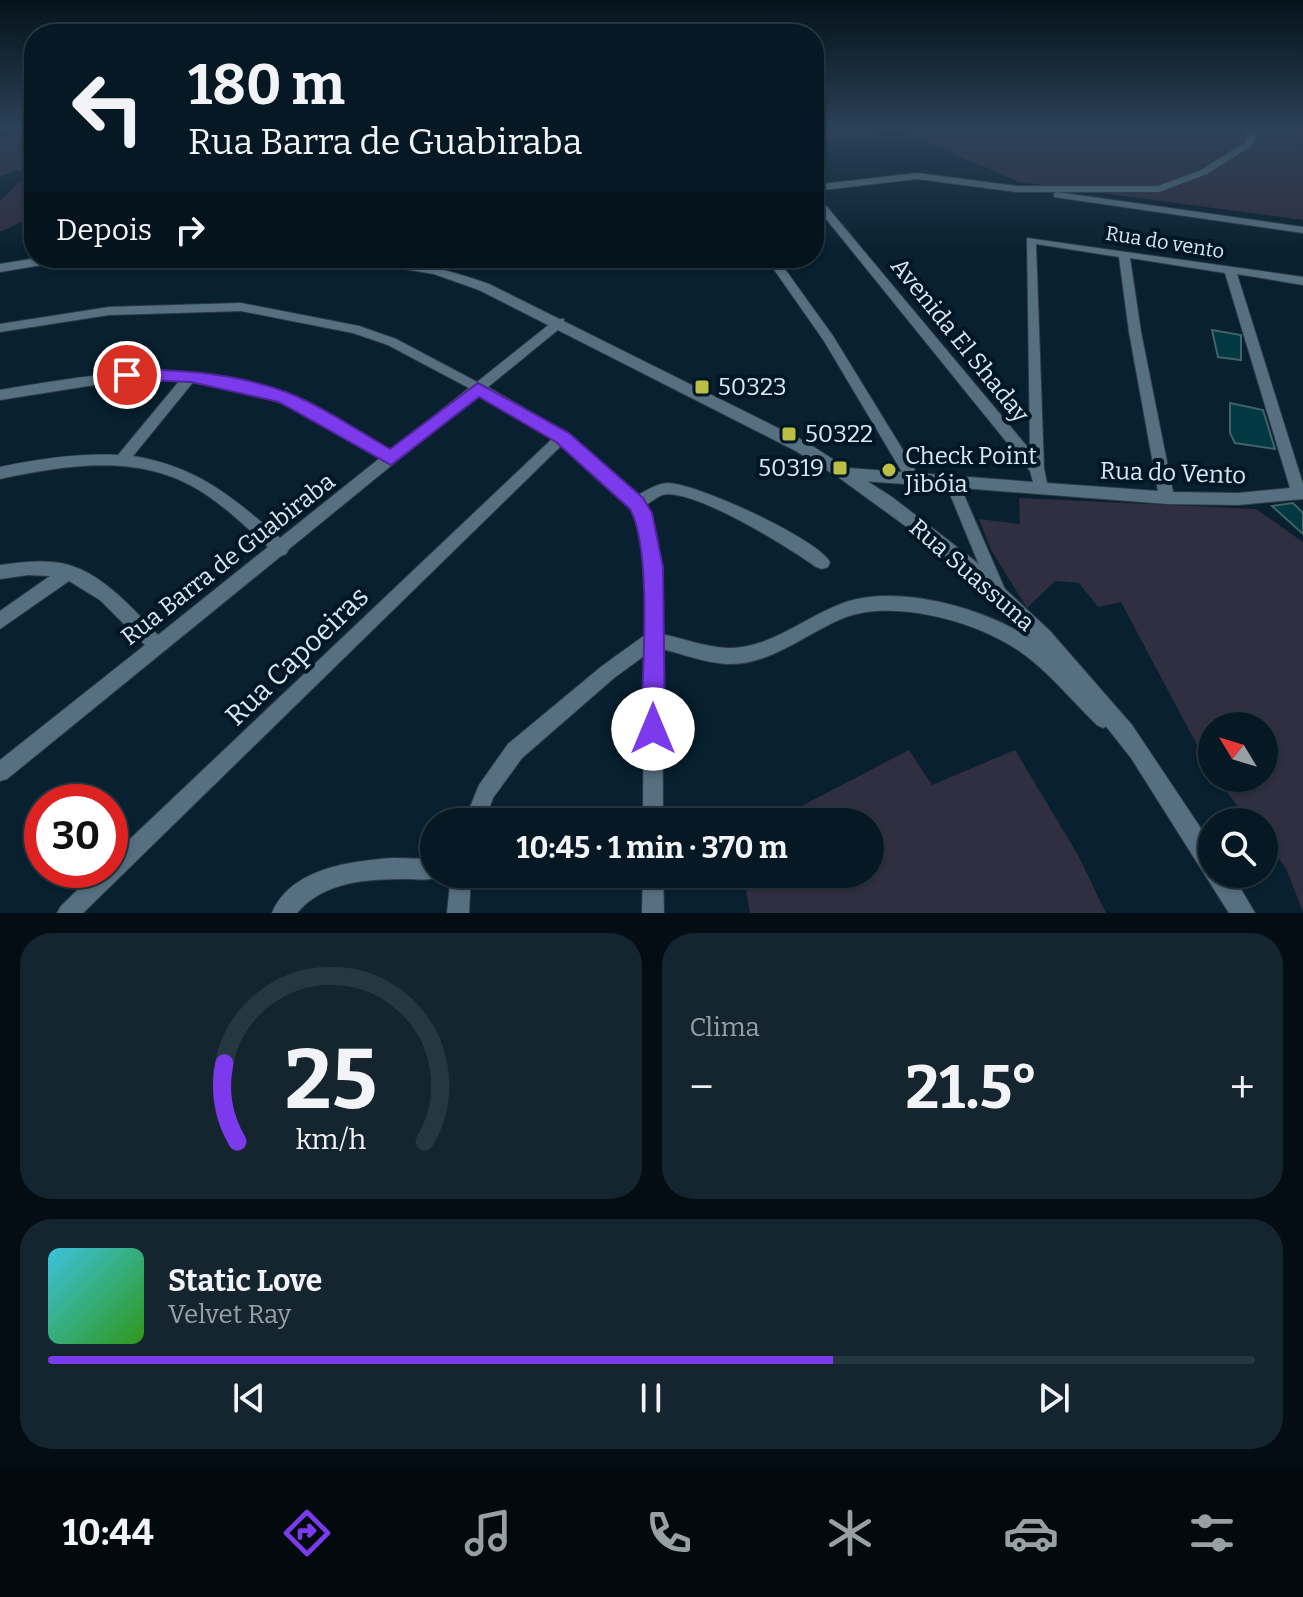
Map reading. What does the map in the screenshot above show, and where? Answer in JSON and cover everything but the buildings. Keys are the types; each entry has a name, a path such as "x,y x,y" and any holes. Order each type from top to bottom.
{"street":[{"path":"824,187 917,176 1017,189 1146,190 1173,186 1209,169"},
{"name":"Rua do vento","path":"1017,189 1303,230"},
{"name":"Avenida El Shaday","path":"824,210 1037,469"},
{"name":"Rua do vento","path":"1037,469 1031,240 1303,281"},
{"path":"1124,254 1135,332 1167,498"},
{"path":"0,268 24,264"},
{"name":"Rua Suassuna","path":"424,268 484,287 560,322 848,474 923,530 1000,596 1042,637 1110,713 1146,761 1198,843"},
{"path":"436,270 440,268"},
{"path":"778,268 829,339 912,477"},
{"path":"1230,270 1301,493"},
{"path":"0,328 109,311 192,306 241,307 370,334 426,359 562,437 637,503 645,518 653,567 653,808"},
{"name":"Rua Barra de Guabiraba","path":"0,772 560,322"},
{"path":"0,395 147,373 234,382 285,398 391,458"},
{"path":"122,460 191,376"},
{"name":"Rua Capoeiras","path":"68,913 562,437"},
{"path":"0,473 57,462 122,460 169,470 198,482 281,549"},
{"path":"1037,469 1041,488"},
{"name":"Rua do Vento","path":"848,474 1167,498 1238,499 1301,493"},
{"path":"952,483 1000,596"},
{"path":"637,503 665,489 693,493 747,519 822,562"},
{"path":"0,572 50,567 68,572 105,591 157,645"},
{"path":"0,621 68,572"},
{"path":"480,808 486,792 515,751 608,672 652,640 675,642 705,653 737,656 764,648 857,606 890,603 957,617 1003,632 1027,646 1146,761"},
{"path":"283,913 309,887 332,876 420,869"},
{"path":"458,913 460,888"},
{"path":"653,888 653,913"},
{"path":"1227,888 1243,913"}],"shaded area":[{"path":"0,169 24,169 24,173 18,170 0,177"},
{"path":"988,169 1303,169 1303,220 1019,182"},
{"path":"24,178 24,221 0,232 0,201"},
{"path":"1019,498 1256,509 1303,542 1303,912 1286,868 1278,858 1278,808 1239,808 1227,792 1278,792 1278,712 1198,712 1198,747 1121,602 1098,607 1079,583 1055,581 1027,608 991,550 979,519 1020,524"},
{"path":"909,750 932,785 1015,750 1078,855 1106,913 750,913 746,888 884,888 884,808 798,808"}],"place":[{"name":"50323","path":"702,387"},
{"name":"50322","path":"789,434"},
{"name":"50319","path":"840,468"},
{"name":"Check Point Jibóia","path":"889,470"}],"route":[{"path":"127,375 191,376 263,390 285,398 391,458 478,389 562,437 585,454 637,503 645,518 653,567 653,729"}]}
